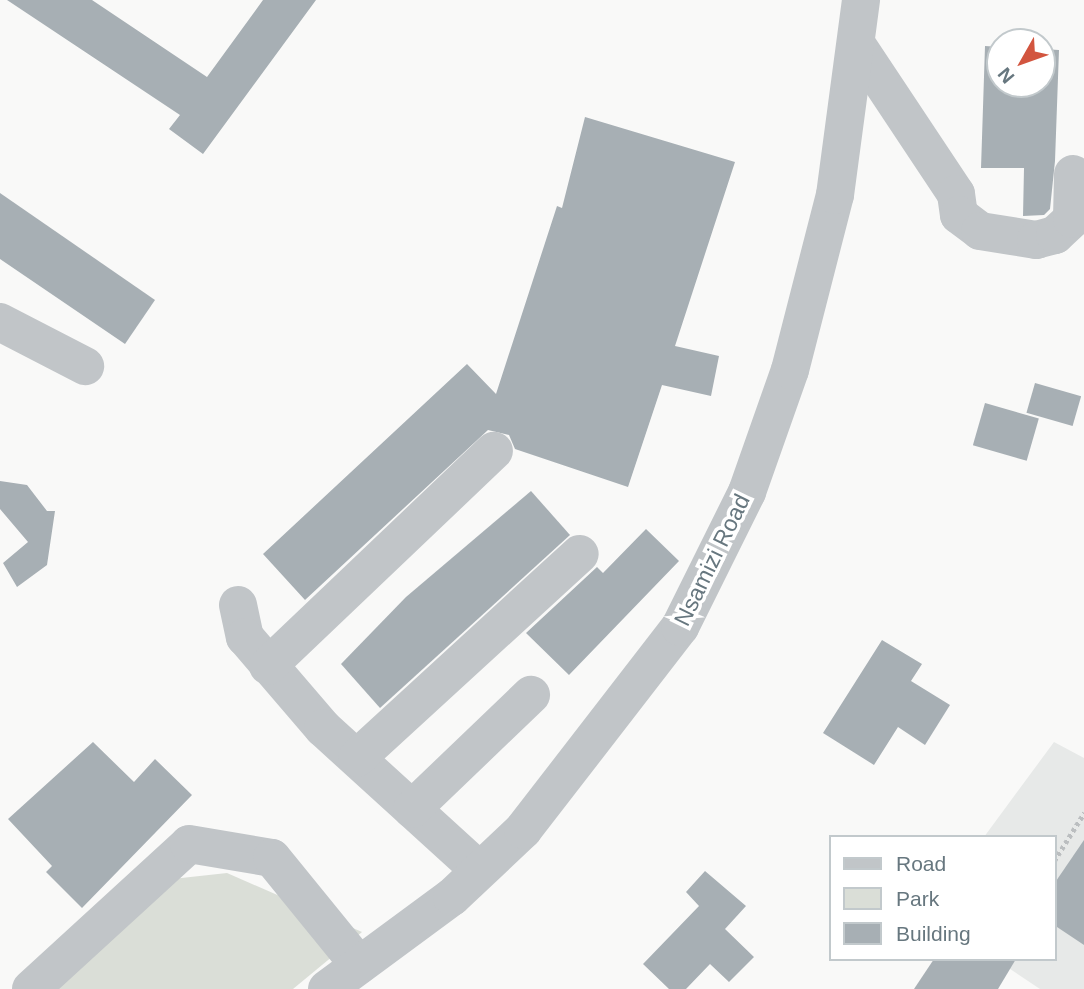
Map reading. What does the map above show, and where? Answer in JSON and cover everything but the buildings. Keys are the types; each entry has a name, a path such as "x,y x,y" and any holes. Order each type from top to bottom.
{"street":[{"name":"Nsamizi Road","path":"327,989 479,870 523,830 601,737 680,627 747,492 790,370 835,195 859,48 861,0"},
{"path":"859,48 956,194 959,215 980,231 1036,240 1055,235 1072,219 1073,174"},
{"path":"0,322 85,366"},
{"path":"268,666 494,451"},
{"path":"357,758 580,554"},
{"path":"238,605 245,637 268,666 357,758 479,870"},
{"path":"412,809 531,695"},
{"path":"30,989 189,844 272,858 359,965"}],"path":[{"path":"1056,858 1084,813"}],"shaded area":[{"path":"1054,742 1084,758 1084,989 1040,989 998,961 1056,961 1056,835 985,835"}],"green space":[{"path":"227,873 362,932 293,989 46,989 154,881"}]}
